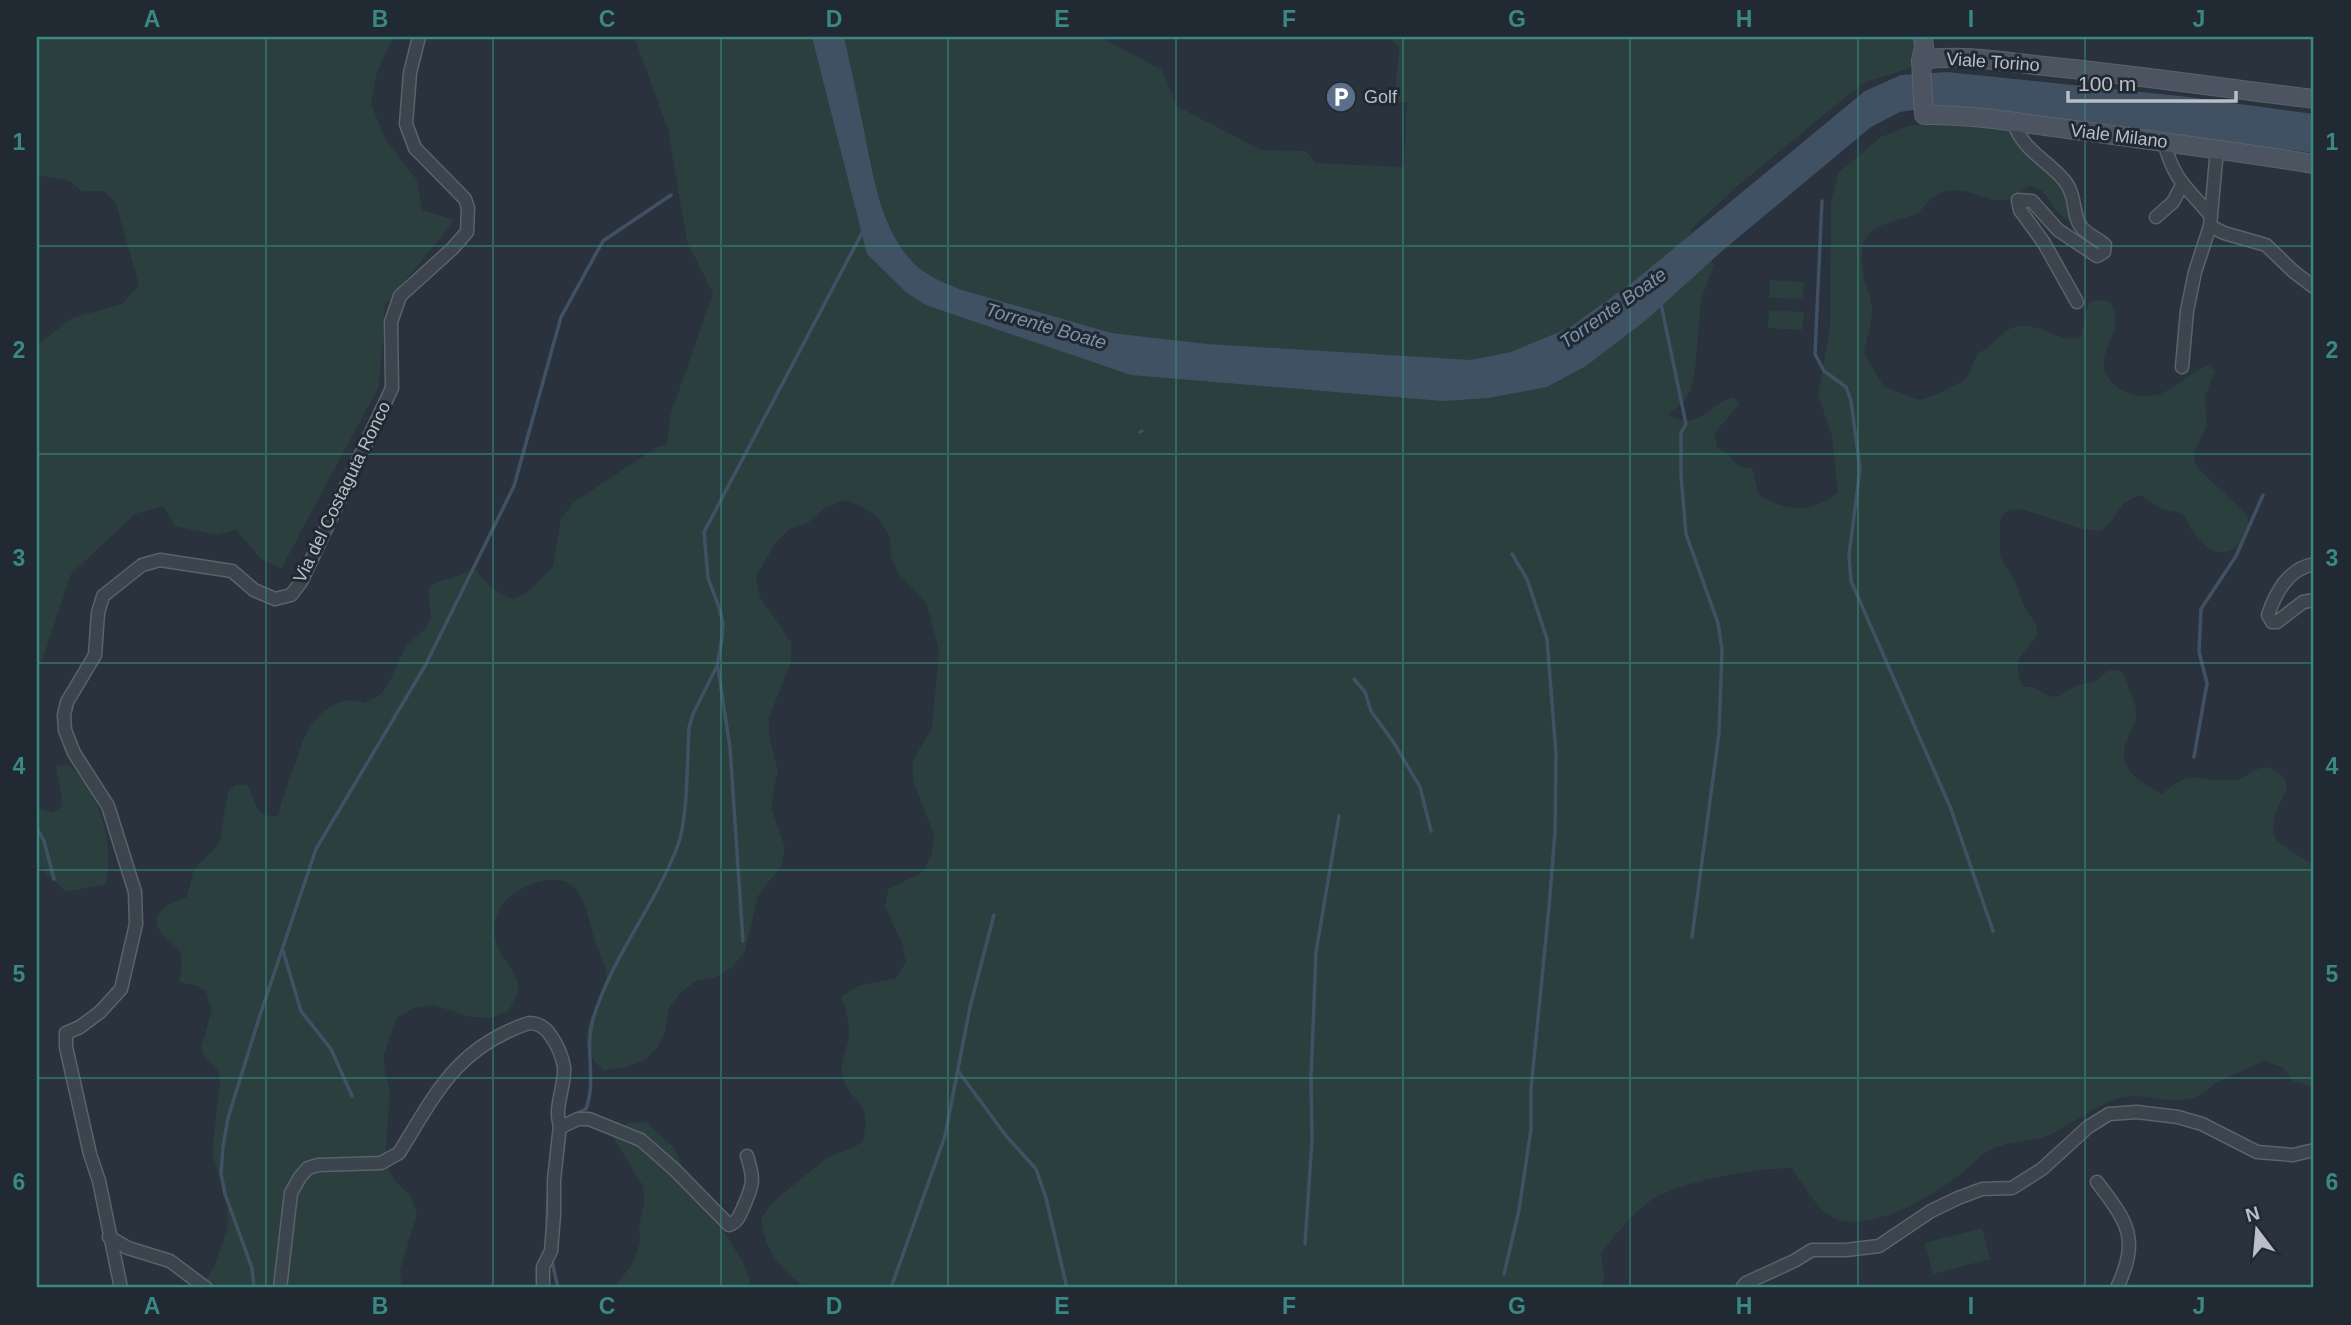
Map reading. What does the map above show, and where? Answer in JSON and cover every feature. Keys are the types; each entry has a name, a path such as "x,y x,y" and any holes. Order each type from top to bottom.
{"street":[{"name":"Via del Costaguta Ronco","path":"121,1288 99,1181 69,1063 66,1033 80,1027 109,1005 121,989 136,924 135,892 108,806 74,753 65,730 67,702 95,655 98,613 103,596 142,565 160,560 232,571 254,590 275,599 291,595 301,582 392,388 391,322 400,296 467,232 468,208 465,200 415,148 406,124 410,72 419,37"},
{"path":"1922,60 1923,37"},
{"name":"Viale Torino","path":"1922,60 1935,58 2078,69 2314,99"},
{"name":"Viale Milano","path":"1922,60 1924,115 1949,114 2014,122 2314,164"},
{"path":"2014,122 2016,131 2039,159 2062,178 2071,190 2076,219 2082,228 2105,245 2105,252 2097,256 2058,230 2032,201 2018,200 2020,210 2045,243 2077,302"},
{"path":"2164,142 2171,166 2182,185 2211,221 2224,233 2266,245 2314,287"},
{"path":"2182,367 2192,285 2211,221 2217,149"},
{"path":"2156,217 2173,202 2182,185"},
{"path":"2314,564 2290,574 2268,615 2272,622 2277,622 2303,603 2314,600"},
{"path":"280,1288 291,1193 299,1177 308,1168 318,1165 381,1163 392,1159 399,1153 448,1076 468,1056 489,1042 529,1023 540,1025 550,1034 560,1051 564,1068 551,1251 543,1267 543,1288"},
{"path":"1742,1288 1746,1283 1794,1261 1811,1250 1879,1246 1931,1211 1958,1198 1982,1189 2011,1188 2042,1168 2088,1127 2109,1114 2137,1112 2178,1117 2202,1124 2257,1152 2293,1155 2314,1150"},
{"path":"560,1125 565,1126 578,1119 589,1119 641,1140 729,1225 738,1220 751,1192 752,1173 747,1156"},
{"path":"2097,1182 2128,1228 2130,1250 2117,1288"},
{"path":"109,1237 128,1248 170,1261 206,1288"}],"green space":[{"path":"37,37 394,37 377,72 371,104 386,140 417,180 422,210 455,220 385,305 379,386 281,569 260,558 236,530 217,535 175,526 163,506 135,514 71,574 42,661 37,668 37,345 72,318 122,304 139,285 116,204 104,191 82,191 69,181 37,175"},
{"path":"634,37 1100,37 1162,70 1177,106 1261,150 1306,151 1316,163 1404,167 1407,102 1394,102 1399,48 1393,42 1393,37 1914,37 1913,67 1866,82 1740,184 1690,230 1714,264 1701,300 1695,371 1690,391 1685,400 1668,415 1688,421 1702,416 1732,397 1738,401 1738,405 1715,433 1717,447 1729,455 1738,466 1752,468 1759,495 1789,508 1798,508 1817,504 1838,493 1832,436 1818,395 1830,327 1831,203 1838,173 1881,137 1908,126 1937,121 2005,128 2014,132 2045,169 2082,203 2085,222 2077,226 2059,213 2041,191 2029,186 2012,198 2002,200 1955,190 1939,193 1918,214 1880,226 1866,238 1862,248 1864,278 1872,310 1864,353 1884,387 1920,400 1966,379 1978,353 2012,328 2035,327 2065,338 2081,338 2090,302 2100,300 2110,302 2115,314 2115,325 2104,357 2104,367 2108,378 2120,389 2133,395 2152,396 2163,393 2208,365 2215,371 2205,397 2207,425 2195,450 2194,460 2198,468 2247,515 2247,533 2238,546 2224,552 2210,549 2193,531 2183,515 2160,508 2140,495 2124,503 2108,526 2100,531 2082,529 2021,509 2009,511 2001,520 2000,555 2037,629 2033,642 2020,657 2018,665 2023,687 2033,687 2049,696 2058,697 2075,686 2094,682 2108,671 2119,670 2125,678 2136,712 2125,747 2125,760 2131,773 2139,780 2162,795 2179,781 2195,778 2240,779 2262,767 2276,771 2285,778 2287,788 2275,814 2273,832 2277,841 2314,866 2314,1087 2293,1081 2282,1067 2264,1061 2189,1099 2133,1096 2114,1100 2049,1135 1992,1149 1922,1200 1874,1219 1842,1221 1834,1218 1819,1207 1792,1168 1740,1173 1684,1186 1653,1199 1611,1240 1601,1254 1603,1288 805,1288 775,1258 766,1241 761,1218 773,1202 825,1159 862,1143 865,1127 863,1108 849,1091 842,1073 849,1035 847,1015 841,997 858,986 896,978 906,962 902,943 885,907 888,889 923,872 932,854 934,835 913,780 913,760 932,728 939,650 926,602 899,574 891,557 890,537 879,519 863,507 845,500 825,508 809,522 790,529 776,542 756,577 760,597 791,642 791,662 769,718 769,736 778,772 772,810 785,847 782,865 758,896 745,951 733,967 716,977 696,981 680,993 668,1010 666,1029 658,1047 644,1061 623,1068 603,1070 591,1056 586,1038 589,1024 603,993 606,972 584,903 572,885 562,881 535,883 515,892 501,907 495,923 497,946 517,981 518,991 509,1011 491,1018 471,1017 433,1005 413,1008 397,1018 384,1054 390,1092 387,1167 396,1182 411,1196 417,1214 400,1270 402,1288 200,1288 214,1267 227,1230 228,1202 212,1154 220,1080 218,1071 204,1057 201,1048 212,1010 206,992 198,986 179,982 182,965 180,953 162,934 156,920 158,915 168,906 187,897 194,869 215,848 220,839 228,792 235,785 247,785 260,811 270,816 278,816 303,741 314,722 336,703 354,700 364,703 381,694 388,685 405,647 427,627 431,618 428,590 435,583 476,570 493,588 515,599 533,588 553,566 561,518 574,502 657,447 667,444 670,416 713,293 687,242 668,129"},
{"path":"1770,280 1804,282 1803,299 1769,298"},
{"path":"1769,310 1804,312 1802,330 1768,328"},
{"path":"69,765 80,776 97,804 106,836 108,869 106,884 66,892 37,865 37,808 53,813 63,805 56,766"},
{"path":"646,1122 675,1149 690,1184 703,1199 744,1264 750,1282 749,1288 614,1288 633,1263 640,1243 639,1225 644,1204 643,1186 612,1135 628,1123"},
{"path":"1982,1228 1990,1259 1933,1274 1925,1243"}],"water":[{"name":"Torrente Boate","path":"812,37 844,37 881,205 896,239 906,255 919,268 962,290 1111,333 1207,344 1471,360 1511,352 1569,328 1633,282 1865,91 1901,75 1947,72 2180,96 2314,114 2314,153 1933,107 1900,112 1871,127 1721,252 1646,320 1586,366 1547,387 1488,398 1443,401 1131,375 926,305 907,293 867,254"}],"waterway":[{"path":"254,1288 252,1268 225,1194 221,1174 223,1147 228,1118 260,1015 316,849 425,666 514,486 561,317 603,241 671,195"},
{"path":"1822,201 1815,354 1824,371 1846,387 1851,401 1860,469 1849,555 1851,581 1951,809 1993,931"},
{"path":"575,1114 586,1109 589,1098 591,1030 601,996 669,867 681,833 689,728 693,714 717,666 722,638 723,623 708,578 704,532 863,231"},
{"path":"1661,304 1686,424 1681,433 1681,476 1686,534 1718,623 1722,650 1719,733 1692,937"},
{"path":"2194,757 2207,683 2199,652 2201,609 2236,556 2263,495"},
{"path":"1504,1274 1519,1210 1531,1129 1531,1089 1555,832 1556,754 1547,639 1527,579 1512,554"},
{"path":"718,668 730,748 743,941"},
{"path":"1354,679 1365,692 1371,711 1420,787 1431,831"},
{"path":"1305,1244 1312,1140 1311,1078 1316,952 1339,816"},
{"path":"37,829 44,841 54,879"},
{"path":"891,1288 945,1136 970,1007 994,915"},
{"path":"283,951 301,1011 331,1049 352,1096"},
{"path":"958,1071 1007,1137 1036,1169 1046,1198 1067,1288"},
{"path":"547,1222 548,1198"},
{"path":"552,1261 558,1288"}],"place":[{"name":"Golf","path":"1341,97"}]}
